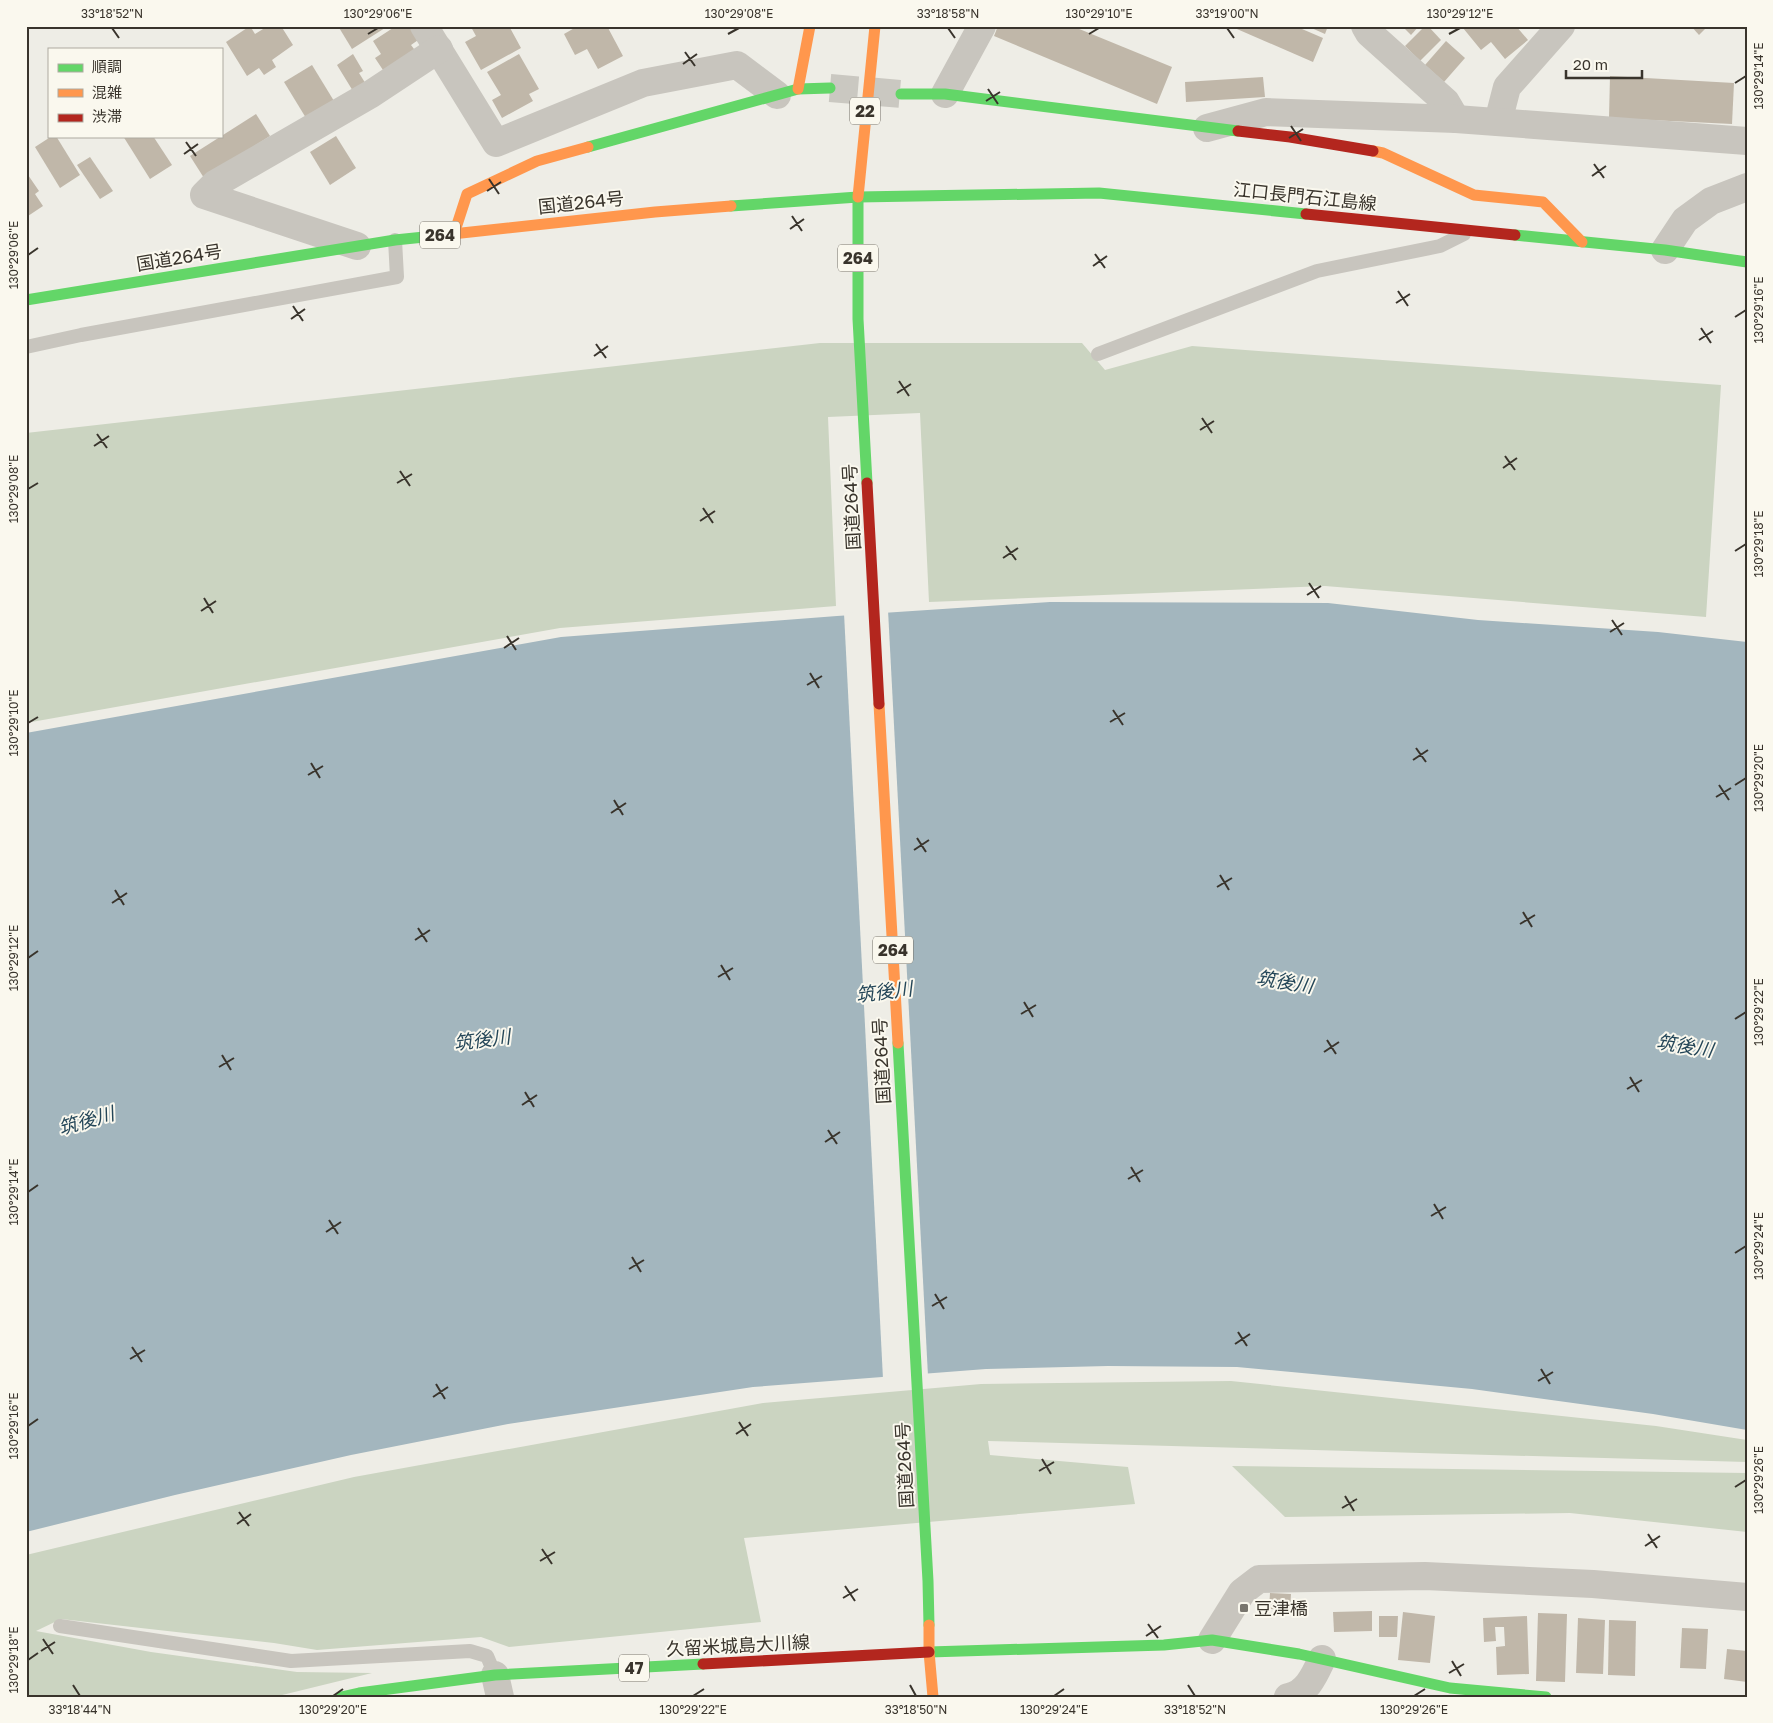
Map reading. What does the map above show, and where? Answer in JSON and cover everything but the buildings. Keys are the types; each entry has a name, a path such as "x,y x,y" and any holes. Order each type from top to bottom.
{"main road":[{"path":"788,92 810,26"},
{"name":"22","path":"858,197 875,26"},
{"path":"454,234 467,194 537,161 788,92 830,88"},
{"path":"901,94 945,94 1290,137 1383,153 1474,195 1543,202 1582,242"},
{"name":"江口長門石江島線","path":"858,197 1099,193 1665,250 1747,262"},
{"name":"国道264号","path":"26,300 395,240 655,212 858,197 858,319 928,1581 929,1652"},
{"name":"久留米城島大川線","path":"341,1697 359,1693 498,1686 929,1652 1164,1645 1212,1640 1300,1654 1450,1688 1546,1697"},
{"name":"264","path":"929,1652 933,1697"}],"street":[{"path":"424,26 496,143 643,82 737,65 788,92"},
{"path":"945,94 982,26"},
{"path":"1365,26 1369,33 1446,102 1456,119"},
{"path":"1498,122 1507,87 1561,26"},
{"path":"357,246 204,195 215,184 371,94 439,49"},
{"path":"1206,128 1266,112 1456,119 1747,141"},
{"path":"1665,250 1685,220 1710,200 1747,187"},
{"path":"1212,1640 1242,1592 1258,1580 1425,1576 1593,1584 1747,1597"},
{"path":"1292,1696 1311,1682 1322,1659"}],"lane":[{"path":"1098,354 1317,271 1440,246 1471,230"},
{"path":"26,347 81,335 397,277 395,240"},
{"path":"60,1626 291,1661 470,1651 488,1656 498,1686"}],"green space":[{"path":"820,343 1082,343 1105,370 1192,346 1721,385 1706,617 1325,586 929,602 920,413 828,417 836,606 560,628 26,723 26,433"},
{"path":"1231,1381 1656,1426 1747,1440 1747,1462 988,1441 990,1455 1128,1467 1135,1504 744,1538 761,1622 509,1647 481,1637 317,1650 274,1643 61,1619 36,1631 151,1652 297,1672 372,1673 274,1697 26,1697 26,1555 354,1477 763,1403 981,1384"},
{"path":"1232,1466 1747,1473 1747,1532 1570,1513 1285,1517"}],"water":[{"name":"筑後川","path":"1050,602 1328,603 1478,620 1658,632 1747,642 1747,1430 1653,1414 1472,1389 1237,1367 1108,1366 986,1369 753,1387 508,1424 351,1455 175,1495 26,1532 26,733 561,637"}],"pier":[{"path":"888,610 928,1376 883,1379 844,613"}],"tunnel":[{"path":"830,88 901,94"}],"traffic: fast":[{"path":"588,147 798,89 830,88"},
{"path":"901,94 945,94 1238,131"},
{"path":"858,197 1099,193 1306,214"},
{"path":"731,206 858,197 858,319 867,483"},
{"path":"1515,235 1665,250 1747,262"},
{"path":"26,300 395,240 434,236"},
{"path":"898,1043 929,1625"},
{"path":"929,1652 1164,1645 1212,1640 1299,1654 1450,1688 1546,1697"},
{"path":"341,1697 495,1675 703,1664"}],"traffic: slow":[{"path":"798,89 810,26"},
{"path":"858,197 875,26"},
{"path":"454,234 467,194 537,161 588,147"},
{"path":"1373,151 1383,153 1474,195 1543,202 1582,242"},
{"path":"434,236 655,212 731,206"},
{"path":"879,704 898,1043"},
{"path":"929,1625 933,1697"}],"traffic: jam":[{"path":"1238,131 1290,137 1373,151"},
{"path":"1306,214 1515,235"},
{"path":"867,483 879,704"},
{"path":"703,1664 929,1652"}],"place":[{"name":"豆津橋","path":"1244,1608"}]}
